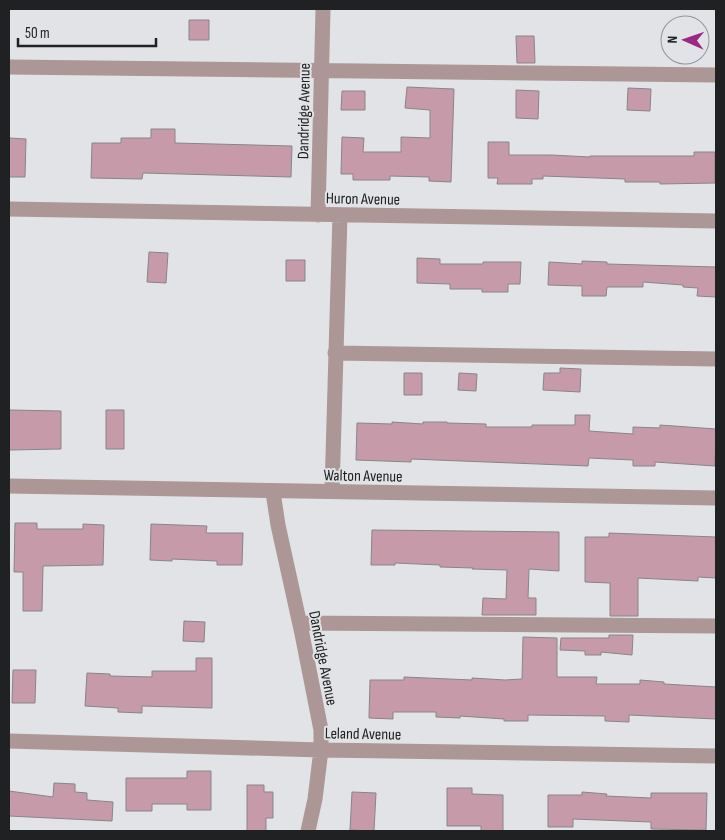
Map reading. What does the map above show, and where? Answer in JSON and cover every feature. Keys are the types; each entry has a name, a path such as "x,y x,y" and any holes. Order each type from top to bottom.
{"street":[{"name":"Dandridge Avenue","path":"318,215 322,9"},
{"path":"9,67 716,75"},
{"name":"Huron Avenue","path":"9,209 716,221"},
{"path":"332,491 340,215"},
{"path":"335,353 716,359"},
{"name":"Walton Avenue","path":"9,486 273,492 332,491 716,498"},
{"name":"Dandridge Avenue","path":"273,492 278,526 300,623 321,730 322,750 308,831"},
{"path":"300,623 716,626"},
{"name":"Leland Avenue","path":"9,741 322,750 716,756"}],"building":[{"path":"189,20 209,20 209,40 189,40"},
{"path":"516,36 534,36 535,63 517,63"},
{"path":"407,87 454,89 451,182 429,181 429,177 390,176 390,180 353,180 353,174 341,174 342,137 364,138 363,152 401,152 401,137 430,138 430,110 405,108"},
{"path":"628,88 651,89 650,111 627,110"},
{"path":"516,90 539,91 538,119 516,118"},
{"path":"342,91 365,91 365,110 341,110"},
{"path":"151,129 175,129 175,143 292,146 291,177 143,173 142,179 91,178 92,143 121,143 121,138 151,138"},
{"path":"9,138 26,139 25,177 9,177"},
{"path":"488,142 509,142 509,155 590,157 694,156 694,152 715,152 715,183 660,184 660,182 625,182 625,179 543,176 543,179 532,179 532,184 497,184 498,178 488,178"},
{"path":"149,252 168,253 166,283 147,282"},
{"path":"417,258 440,259 440,264 521,262 520,284 508,284 508,292 482,292 482,289 450,289 450,284 417,283"},
{"path":"286,260 305,260 305,281 286,281"},
{"path":"582,261 607,262 607,264 716,267 716,297 697,296 698,288 643,282 643,287 607,287 606,296 582,296 582,286 548,285 549,262 582,264"},
{"path":"560,368 581,369 580,392 543,390 544,373 560,373"},
{"path":"404,373 422,373 422,395 404,395"},
{"path":"459,373 477,374 476,391 458,390"},
{"path":"9,410 61,411 61,449 9,450"},
{"path":"106,410 124,410 124,449 106,449"},
{"path":"575,415 590,415 589,431 633,434 633,427 660,428 660,425 716,429 715,466 655,462 655,466 633,466 633,460 589,458 588,466 411,459 411,462 356,460 357,423 392,424 392,422 423,424 423,422 447,422 486,424 486,427 532,427 532,425 575,425"},
{"path":"15,523 37,523 37,529 83,529 83,524 104,525 103,565 43,566 42,611 23,611 23,572 14,572"},
{"path":"151,524 207,526 206,533 243,533 242,565 217,565 217,561 150,560"},
{"path":"372,530 559,532 559,571 529,569 528,598 536,598 536,615 482,615 483,598 506,599 507,570 395,563 395,565 371,565"},
{"path":"609,533 716,537 716,578 698,577 698,581 638,578 638,616 610,616 610,583 585,582 585,537 609,537"},
{"path":"184,621 205,622 204,642 183,641"},
{"path":"609,635 633,635 632,655 601,652 601,655 585,655 585,651 560,650 561,638 609,638"},
{"path":"523,637 557,638 557,677 597,677 596,684 640,684 640,680 664,682 664,684 716,687 716,719 629,715 629,722 605,721 605,716 528,715 528,721 504,721 504,719 460,716 460,718 436,717 436,712 393,712 393,719 369,718 370,680 404,680 404,677 472,680 472,678 522,679"},
{"path":"196,658 212,658 212,708 142,706 142,713 118,712 118,708 85,706 87,673 110,674 110,676 152,677 152,671 196,671"},
{"path":"13,670 36,670 35,703 12,703"},
{"path":"187,771 211,771 211,810 187,810 187,804 152,804 152,811 126,811 126,778 187,778"},
{"path":"54,783 75,784 75,792 87,793 87,800 113,802 112,821 9,816 9,791 53,797"},
{"path":"247,785 264,785 264,792 273,792 273,818 266,818 266,831 247,831"},
{"path":"447,788 472,788 472,794 503,795 503,831 481,831 481,826 447,826"},
{"path":"352,792 376,793 374,831 350,830"},
{"path":"582,792 607,794 606,796 651,798 651,793 707,793 706,830 651,829 651,822 573,819 573,827 548,827 548,795 582,795"}]}
